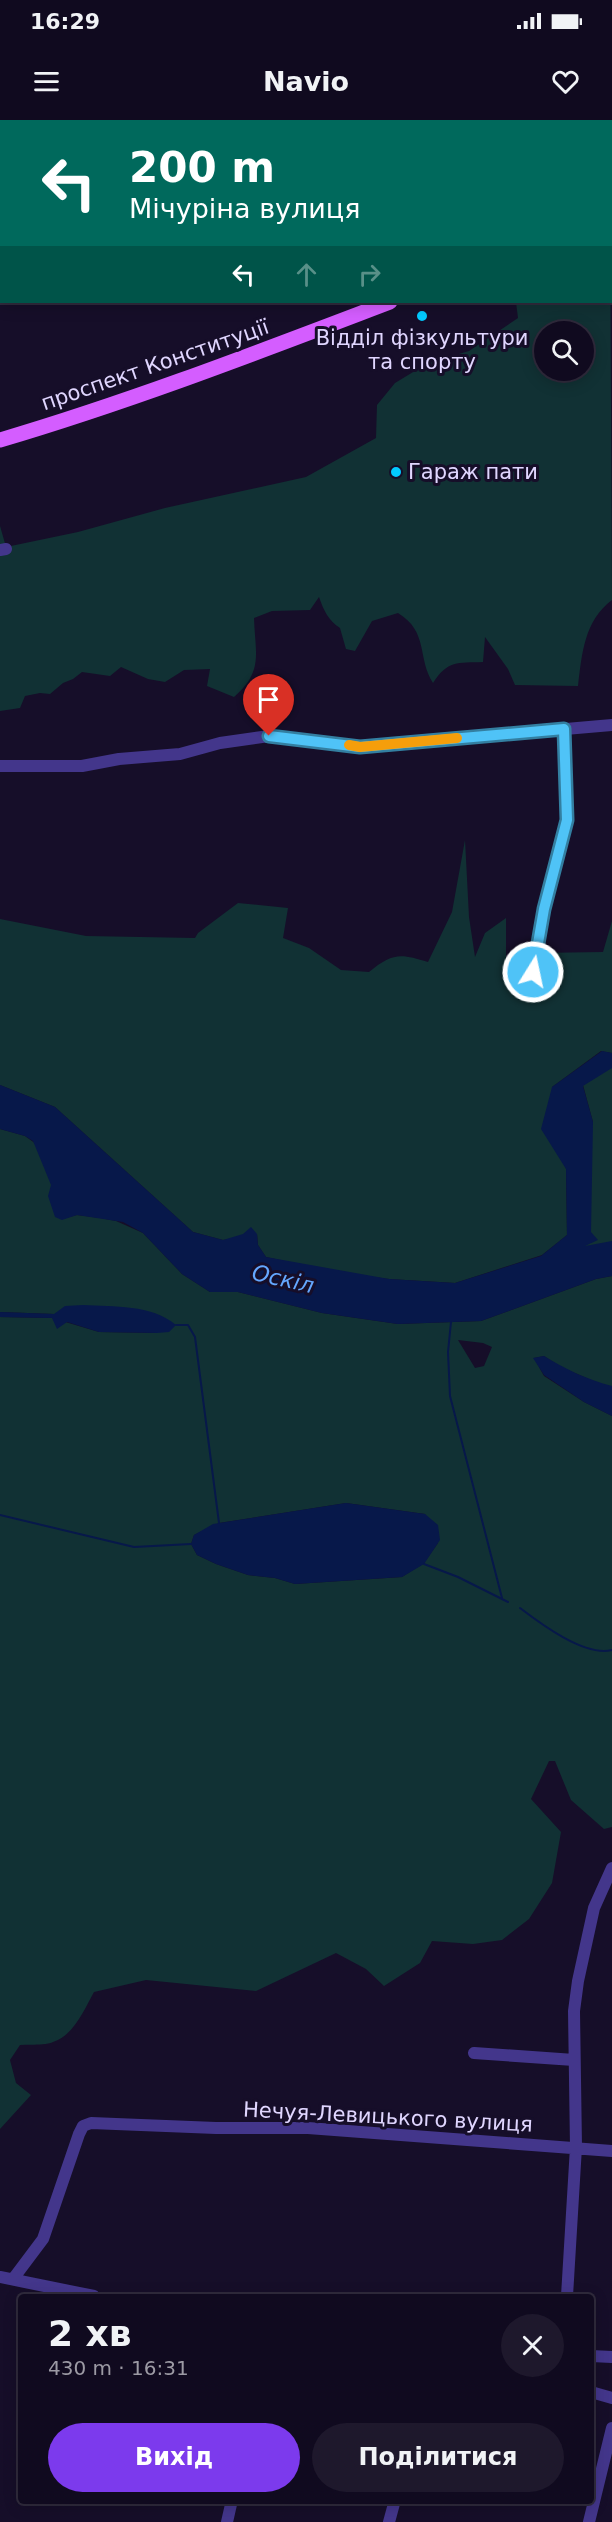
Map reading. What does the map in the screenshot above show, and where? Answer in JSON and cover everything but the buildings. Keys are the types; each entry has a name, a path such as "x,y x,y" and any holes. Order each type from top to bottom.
{"main road":[{"name":"проспект Конституції","path":"0,440 70,419 192,377 387,303"}],"street":[{"path":"0,766 82,766 119,759 180,754 220,743 269,736 360,747 612,725"},
{"path":"533,972 544,909 567,820 564,729"},
{"path":"567,2294 576,2147 574,2011 594,1908 612,1868"},
{"path":"474,2053 574,2060"},
{"name":"Нечуя-Левицького вулиця","path":"6,2278 43,2239 83,2126 90,2123 216,2128 308,2128 612,2151"},
{"path":"6,2278 84,2294"},
{"path":"594,2356 612,2357"},
{"path":"594,2393 612,2398"},
{"path":"594,2502 612,2428"},
{"path":"227,2522 231,2504"},
{"path":"389,2522 394,2504"},
{"path":"589,2522 593,2504"}],"green space":[{"path":"516,303 610,303 612,600 595,618 590,628 583,650 578,686 515,685 508,669 485,637 483,662 454,664 443,670 433,683 428,674 418,637 408,620 398,613 372,621 355,651 346,649 340,628 327,615 319,597 310,610 272,611 254,618 256,661 254,670 244,688 234,697 207,686 210,669 184,670 165,682 148,679 121,667 110,676 82,672 50,694 25,696 20,708 0,711 0,526 6,547 78,532 165,508 306,477 376,438 377,405 395,383 428,363 469,351 518,318"},
{"path":"465,840 469,917 475,957 485,933 506,918 506,962 520,972 537,953 603,952 612,921 612,1053 601,1051 552,1087 566,1169 567,1235 542,1255 455,1283 389,1279 337,1272 266,1257 258,1245 257,1234 223,1240 193,1232 55,1107 0,1085 0,919 86,936 195,938 198,933 238,903 288,908 283,938 309,948 341,970 369,972 384,961 397,956 428,962 452,912"},
{"path":"612,1065 612,1242 581,1248 588,1232 587,1140 593,1122 583,1085"},
{"path":"0,1129 25,1136 54,1157 62,1219 77,1215 100,1218 116,1221 143,1233 182,1274 210,1292 238,1292 322,1313 398,1324 481,1321 596,1279 612,1276 612,1389 561,1367 544,1356 534,1358 544,1376 584,1402 612,1416 612,1827 604,1829 571,1800 555,1761 549,1761 531,1799 561,1832 552,1883 529,1919 502,1940 473,1944 432,1941 420,1963 384,1986 366,1969 336,1953 256,1991 146,1980 94,1992 78,2021 67,2034 45,2044 20,2045 10,2060 16,2083 31,2095 0,2129 0,1317 52,1318 99,1332 157,1333 54,1314 0,1312","holes":["458,1340 483,1343 492,1347 484,1366 475,1368","346,1503 425,1514 438,1543 424,1563 402,1577 295,1584 275,1578 248,1575 216,1564 197,1555 191,1544 194,1535 219,1523"]}],"water":[{"name":"Оскіл","path":"602,1051 612,1053 612,1068 583,1086 593,1122 591,1232 598,1240 585,1246 612,1241 612,1276 596,1279 481,1321 398,1324 322,1313 238,1292 210,1292 182,1274 143,1233 123,1222 77,1215 62,1220 55,1217 48,1196 51,1185 33,1141 25,1136 0,1129 0,1085 55,1107 193,1232 223,1240 243,1234 251,1227 257,1234 258,1245 266,1257 389,1279 455,1283 541,1256 567,1235 566,1169 541,1129 552,1087"},
{"path":"83,1305 144,1310 166,1318 176,1325 169,1332 99,1332 67,1322 57,1329 52,1318 0,1317 0,1312 54,1314 65,1306"},
{"path":"544,1356 577,1374 612,1386 612,1416 584,1402 544,1375 533,1358"},
{"path":"346,1503 425,1514 438,1525 440,1540 424,1564 402,1577 295,1584 275,1578 248,1575 216,1564 197,1555 191,1544 194,1535 213,1524"}],"waterway":[{"path":"451,1322 448,1352 450,1396 502,1598"},
{"path":"176,1325 188,1325 195,1337 219,1523"},
{"path":"0,1515 134,1547 191,1544"},
{"path":"424,1564 458,1577 508,1602"},
{"path":"520,1608 551,1630 577,1644 589,1649 612,1650"}],"slow traffic":[{"path":"349,745 360,747 457,738"}],"place":[{"name":"Відділ фізкультури та спорту","path":"422,316"},
{"name":"Гараж пати","path":"396,472"}],"route":[{"path":"269,736 360,747 564,729 567,820 563,843 544,909 533,972"}]}
